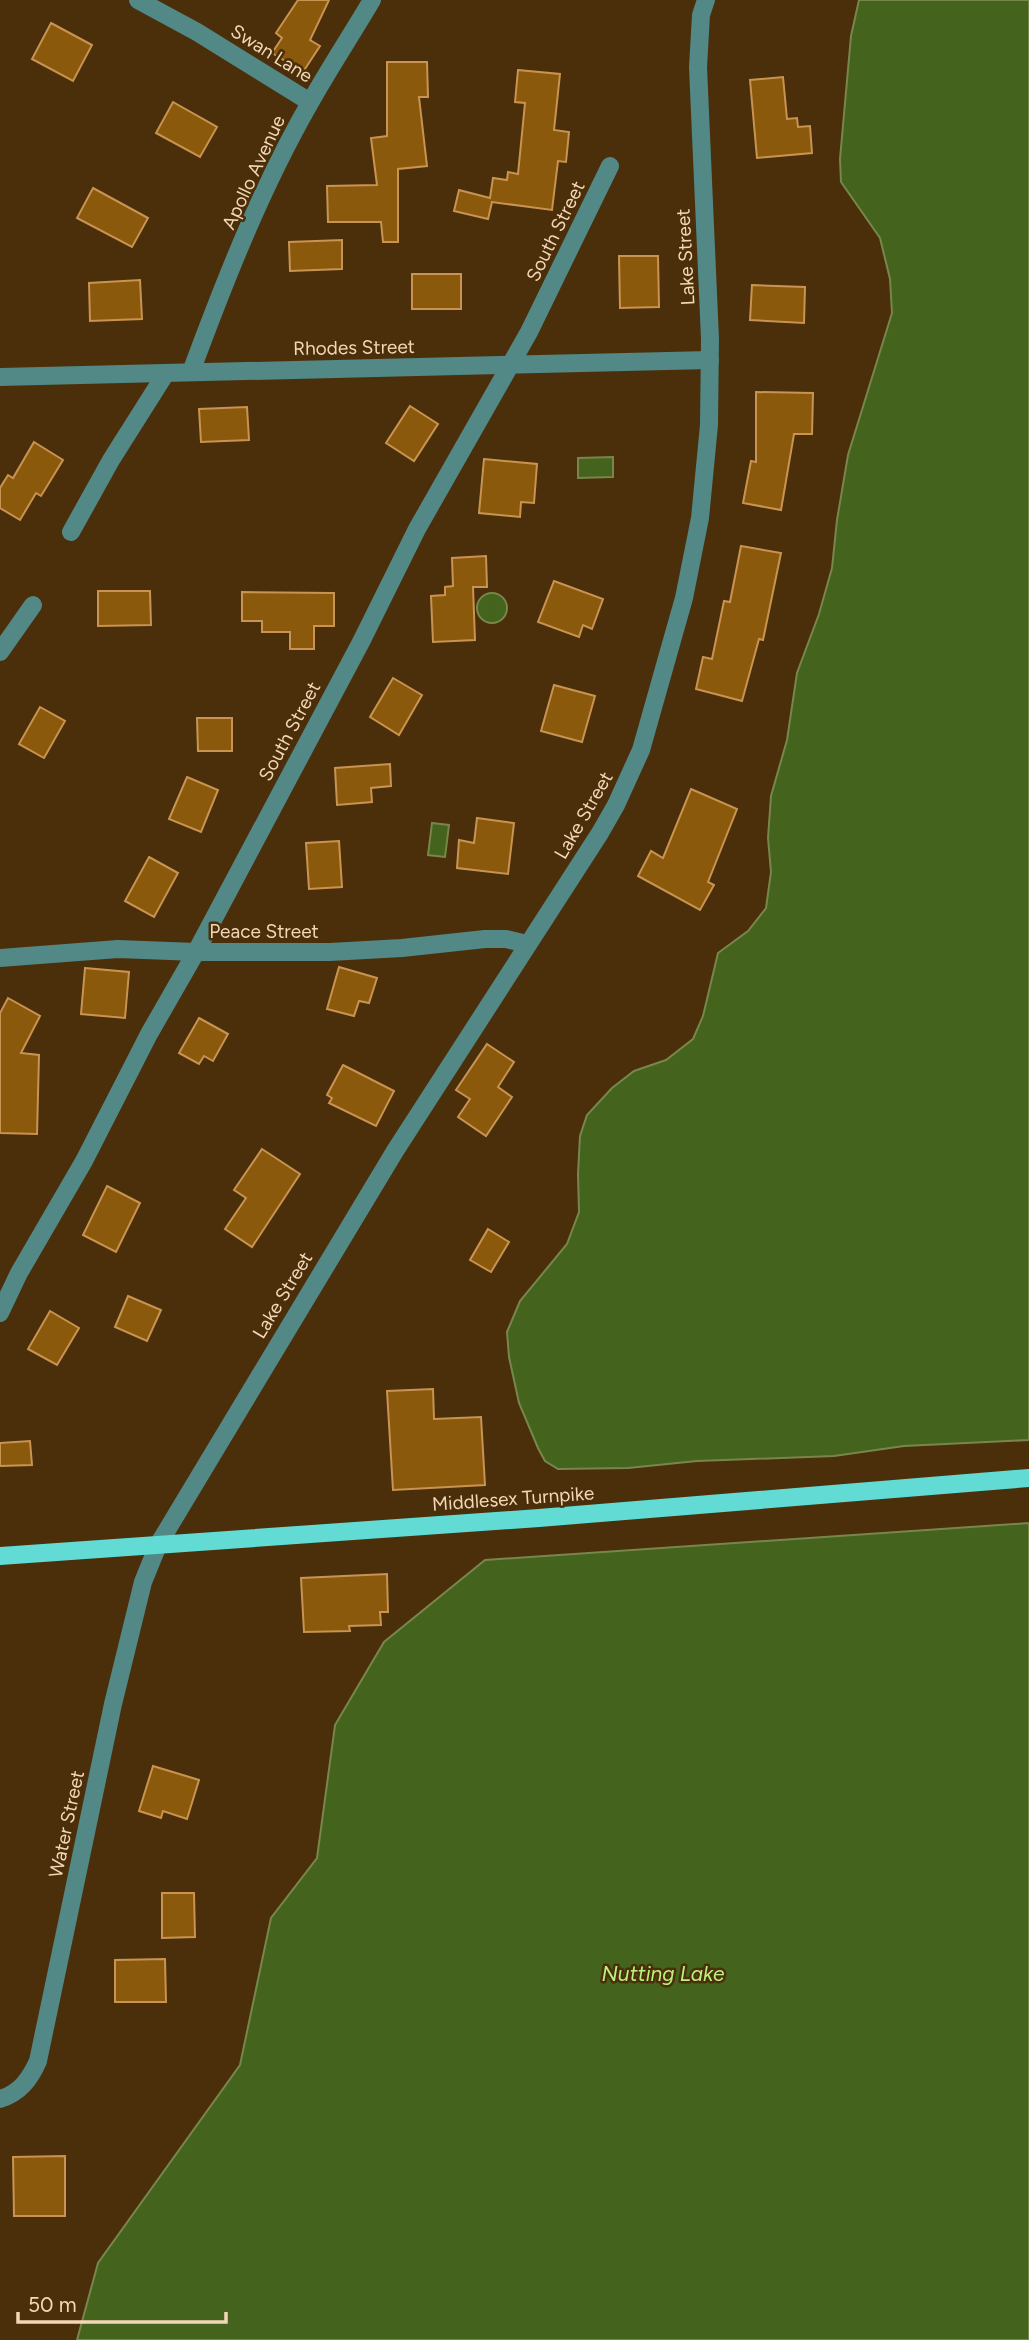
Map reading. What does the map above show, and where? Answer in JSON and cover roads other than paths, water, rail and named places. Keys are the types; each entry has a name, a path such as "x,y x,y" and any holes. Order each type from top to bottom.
{"main road":[{"name":"Middlesex Turnpike","path":"0,1556 539,1518 1029,1479"}],"street":[{"name":"Swan Lane","path":"138,0 197,32 310,102"},
{"name":"Apollo Avenue","path":"191,372 234,263 275,171 310,102 372,0"},
{"name":"Lake Street","path":"158,1545 366,1198 616,805 629,780 648,729 684,597 701,518 709,425 710,360 698,67 699,34 706,0"},
{"name":"South Street","path":"0,1313 19,1273 84,1161 149,1034 196,952 361,642 417,529 511,365 610,166"},
{"name":"Rhodes Street","path":"0,377 710,360"},
{"path":"71,532 111,460 166,373"},
{"path":"0,652 33,605"},
{"name":"Peace Street","path":"0,958 118,949 307,952 402,948 485,939 506,939 527,944"},
{"name":"Water Street","path":"0,2099 21,2088 32,2075 38,2061 117,1690 144,1582 158,1545"}],"water":[{"path":"859,0 1029,0 1029,1440 904,1446 834,1456 697,1461 628,1468 558,1469 545,1461 519,1403 509,1357 507,1332 520,1301 567,1244 579,1212 580,1136 587,1115 612,1088 634,1071 666,1060 693,1039 703,1016 718,953 748,931 766,908 771,872 768,838 771,796 787,740 797,673 819,614 832,568 848,455 892,313 890,279 880,238 841,182 840,159 851,36"},
{"path":"613,457 613,477 578,478 578,458"},
{"path":"492,593 498,594 506,602 506,614 498,622 492,623 486,622 478,614 477,608 478,602 486,594"},
{"path":"432,823 449,825 445,857 428,855"},
{"name":"Nutting Lake","path":"1029,1523 1029,2340 77,2340 98,2263 240,2065 271,1918 317,1858 335,1725 384,1642 485,1560"}]}
